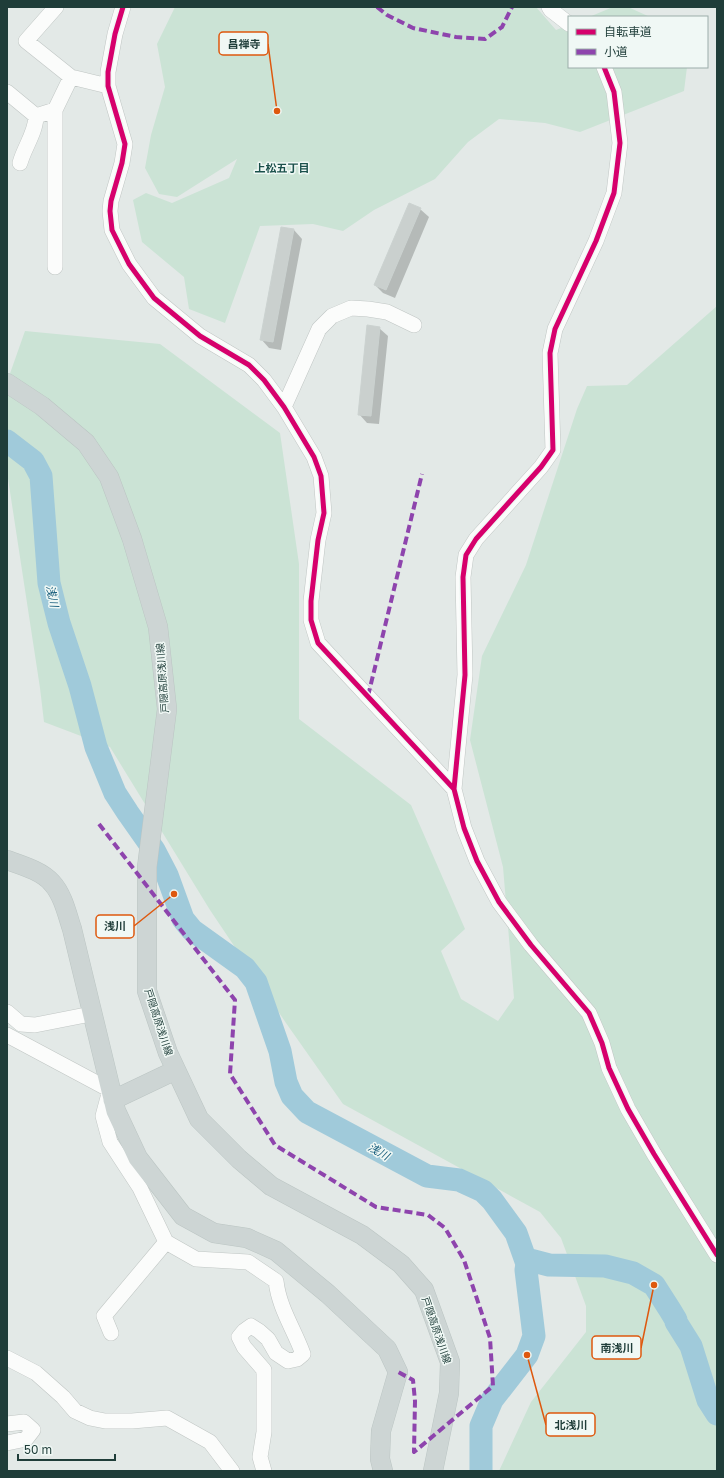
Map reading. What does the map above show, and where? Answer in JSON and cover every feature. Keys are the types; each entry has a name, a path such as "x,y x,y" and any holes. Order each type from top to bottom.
{"main road":[{"name":"戸隠高原浅川線","path":"7,383 42,406 86,442 110,477 132,539 158,627 166,709 157,794 147,867 147,991 168,1053 198,1119 239,1159 271,1186 362,1235 402,1264 424,1290 450,1362 450,1392 433,1471"},
{"path":"7,860 35,871 52,882 63,902 72,929 116,1111 138,1158 183,1216 214,1234 247,1238 276,1251 328,1294 387,1349 398,1372 381,1432 380,1459 384,1471"},
{"path":"111,1095 176,1070"}],"street":[{"path":"56,7 26,41 72,77 108,86"},
{"path":"123,7 113,42 108,72 108,86 125,144 122,163 115,184 110,211 112,230 129,264 154,298 200,336 249,365 264,380 284,407 314,457 321,476 324,513 318,540 311,601 311,620 318,643 454,789"},
{"path":"549,7 568,23"},
{"path":"604,68 614,92 620,143 614,192 596,241 554,335 550,353 553,450 541,467 476,539 466,555 463,577 465,675 454,789 467,835 477,861 499,902 531,945 589,1013 602,1043 609,1068 628,1109 654,1154 717,1255"},
{"path":"55,267 55,110 72,77"},
{"path":"7,92 36,116"},
{"path":"36,116 55,110"},
{"path":"20,163 22,154 36,123 36,116"},
{"path":"284,407 319,329 332,316 351,308 368,309 387,312 414,325"},
{"path":"7,1012 21,1024 35,1025 92,1014"},
{"path":"7,1035 111,1095 103,1116 110,1142 140,1188 166,1242 196,1259 248,1262 276,1281 277,1292 283,1310 293,1328 303,1354 297,1359 288,1361 276,1353 268,1339 260,1331 251,1326 239,1337 244,1347 264,1370 264,1432 260,1456 264,1471"},
{"path":"111,1333 104,1316 166,1242"},
{"path":"10,1363 36,1373 63,1397 75,1411 90,1418 106,1421 132,1421 167,1418 210,1442 232,1471"},
{"path":"7,1424 24,1422 33,1430 26,1439 7,1443"}],"green space":[{"path":"175,7 536,7 556,30 568,25 568,68 687,68 684,91 580,132 545,123 499,119 468,142 435,179 374,210 343,231 313,224 260,226 225,323 189,309 184,277 142,242 133,200 146,193 172,203 229,178 237,159 177,197 159,194 145,168 151,135 165,87 157,44"},
{"path":"613,7 628,7 648,16 591,16"},
{"path":"717,306 717,1471 499,1471 531,1402 586,1332 586,1306 561,1238 540,1212 343,1104 286,1023 210,910 110,747 44,722 7,472 7,382 25,331 160,344 280,433 299,564 299,719 411,805 465,929 441,951 461,999 498,1021 514,998 503,867 470,740 482,656 526,565 577,409 587,386 627,385"}],"building":[{"path":"409,203 421,208 386,290 374,285"},
{"path":"281,227 294,229 273,342 260,340"},
{"path":"367,325 380,327 371,416 358,415"}],"waterway":[{"name":"浅川","path":"7,441 33,461 41,476 49,583 59,623 80,686 96,747 115,793 154,850 167,875 183,919 192,930 245,968 256,982 280,1051 286,1082 292,1096 307,1112 427,1176 459,1180 483,1191 492,1200 516,1233 527,1264 526,1270 534,1336 527,1355 492,1400 481,1426 481,1471"},
{"path":"526,1259 549,1265 605,1266 633,1273 654,1285 691,1346 708,1400 717,1414"}],"marked path":[{"path":"377,7 387,15 413,28 456,37 485,39 502,27 512,7"},
{"path":"368,696 422,474"},
{"path":"99,824 235,1000 230,1074 275,1145 376,1207 428,1215 445,1228 464,1260 490,1338 493,1386 414,1452 415,1401 413,1380 398,1372"}],"cycle path":[{"path":"123,7 115,34 108,72 108,86 125,144 122,163 111,201 110,211 112,230 129,264 154,298 200,336 249,365 264,380 284,407 314,457 321,476 324,513 318,540 311,601 311,620 318,643 454,789 464,828 477,861 499,902 531,945 589,1013 602,1043 609,1068 628,1109 654,1154 717,1255"},
{"path":"454,789 465,675 463,577 466,555 476,539 541,467 553,450 550,353 555,329 596,241 614,193 620,143 614,92 604,68"}],"place":[{"name":"昌禅寺","path":"277,111"},
{"name":"浅川","path":"174,894"},
{"name":"南浅川","path":"654,1285"},
{"name":"北浅川","path":"527,1355"}],"district":[{"name":"上松五丁目","path":"282,167"}]}
